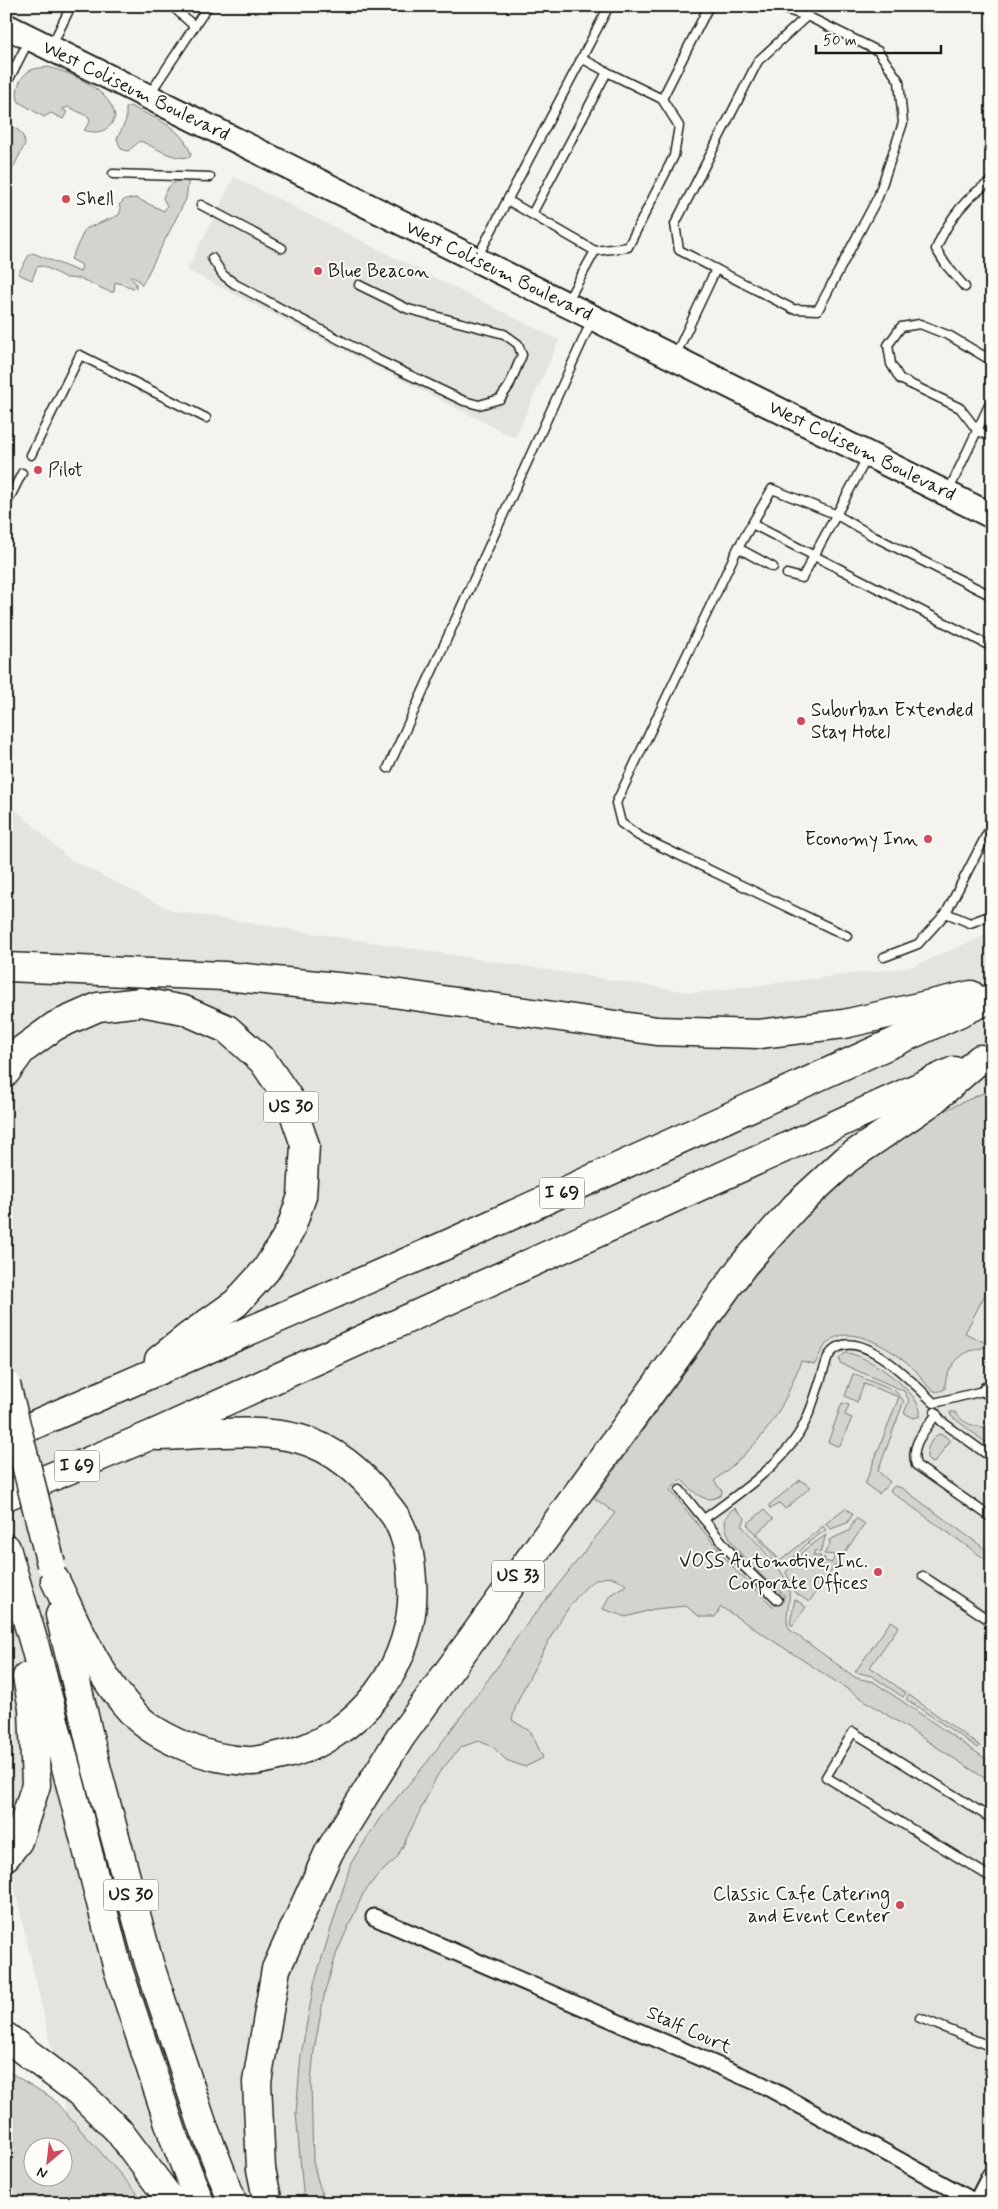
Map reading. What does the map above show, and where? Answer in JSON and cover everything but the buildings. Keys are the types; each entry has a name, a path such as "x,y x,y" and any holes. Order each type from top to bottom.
{"highway":[{"path":"6,967 224,976 379,991 657,1031 759,1034 844,1024 992,990"},
{"name":"I 69","path":"6,1437 446,1245 992,998"},
{"name":"US 30","path":"6,1072 22,1050 55,1026 98,1007 141,1002 184,1010 227,1029 263,1061 288,1098 304,1145 302,1196 290,1231 266,1270 236,1303 188,1337 131,1383"},
{"name":"I 69","path":"6,1496 149,1436 986,1056"},
{"name":"US 33","path":"268,2203 261,2169 257,2082 276,1969 329,1852 354,1811 400,1738 744,1264 795,1207 847,1159 931,1102 986,1056"},
{"name":"US 30","path":"6,1385 53,1572 62,1629 96,1766 149,1963 202,2123 233,2203"},
{"path":"53,1572 91,1656 110,1686 136,1716 165,1738 203,1754 249,1761 292,1753 329,1738 362,1713 387,1684 403,1648 414,1605 411,1561 398,1520 374,1488 337,1456 301,1440 254,1432 149,1436"},
{"path":"6,1548 35,1646 118,1969 173,2135 200,2203"},
{"path":"6,1856 18,1841 36,1785 33,1708 22,1650 16,1587"},
{"path":"6,2038 79,2092 118,2130 173,2203"}],"main road":[{"name":"West Coliseum Boulevard","path":"20,35 992,516"},
{"path":"978,2203 992,2178"}],"street":[{"name":"Stalf Court","path":"374,1917 763,2085 978,2203"}],"lane":[{"path":"6,84 20,35 71,6"},
{"path":"172,6 194,26"},
{"path":"148,97 208,6"},
{"path":"476,259 609,6"},
{"path":"662,99 709,6"},
{"path":"773,6 807,16 878,52 899,81 903,123 878,197 818,310 793,309 679,250 675,224 758,61 807,16"},
{"path":"507,200 595,251 628,247 674,156 678,126 662,99 581,58"},
{"path":"532,214 606,72"},
{"path":"113,174 210,177"},
{"path":"965,287 946,265 936,249 944,230 972,193 992,181"},
{"path":"201,204 282,248"},
{"path":"566,304 595,251"},
{"path":"212,258 223,275 236,284 376,359 464,401 479,405 500,399 509,386 522,355 518,344 504,334 408,310 358,285"},
{"path":"674,358 716,269"},
{"path":"388,768 593,318"},
{"path":"992,361 950,336 920,324 901,327 888,345 891,364 900,379 960,408 977,430 992,438"},
{"path":"31,454 80,355 206,418"},
{"path":"948,494 992,399"},
{"path":"787,574 802,578 835,514 869,455"},
{"path":"6,505 22,474"},
{"path":"848,936 639,836 621,823 616,804 738,548 772,489 835,514 873,536 992,596"},
{"path":"752,524 814,554 992,647"},
{"path":"738,548 773,567"},
{"path":"884,957 918,944 946,913 992,824"},
{"path":"946,913 970,923 992,915"},
{"path":"704,1519 734,1496 789,1447 804,1424 828,1357 833,1350 841,1345 850,1344 864,1348 893,1364 934,1403 936,1415 941,1421 992,1458"},
{"path":"934,1403 990,1387"},
{"path":"936,1415 916,1445 913,1457 916,1465 992,1518"},
{"path":"680,1490 749,1574 778,1600"},
{"path":"923,1576 992,1622"},
{"path":"992,1819 853,1732 826,1777 992,1878"},
{"path":"920,2018 992,2047"}],"shaded area":[{"path":"48,67 78,78 98,90 112,106 115,116 110,125 98,132 84,130 90,122 89,117 69,107 62,109 67,112 63,119 51,113 44,117 19,102 17,93 19,84 27,72 37,68"},
{"path":"130,106 157,119 174,130 187,144 191,154 190,157 176,157 140,141 128,151 121,149 117,139 126,120 126,108"},
{"path":"6,126 19,131 25,144 6,182"},
{"path":"234,177 559,340 515,438 187,270"},
{"path":"189,178 186,199 142,285 137,279 129,276 136,283 136,289 115,282 114,292 110,292 81,279 66,278 43,266 37,267 32,280 18,274 29,255 33,253 80,272 82,265 71,259 85,229 119,215 121,209 119,205 125,199 136,198 164,211 167,206 163,198 167,189 180,180"},
{"path":"6,800 69,859 173,911 694,993 912,967 992,932 992,2203 87,2203 6,1851"},
{"path":"992,1089 992,1281 965,1333 990,1345 965,1353 960,1357 949,1372 945,1389 934,1391 929,1388 909,1364 877,1343 853,1335 842,1335 832,1339 824,1347 815,1364 801,1361 785,1399 768,1428 745,1454 714,1481 722,1491 721,1495 709,1499 699,1496 681,1479 670,1490 736,1571 774,1607 785,1596 753,1567 731,1541 726,1528 726,1517 735,1508 745,1518 742,1526 785,1578 789,1591 787,1620 790,1630 856,1678 874,1682 992,1763 992,1783 721,1607 715,1617 700,1617 686,1606 654,1609 626,1617 603,1609 610,1595 626,1585 621,1581 611,1578 600,1579 589,1584 557,1625 522,1692 512,1720 531,1732 543,1758 525,1767 506,1760 493,1747 479,1741 461,1747 438,1774 397,1858 376,1877 363,1894 337,1952 325,1991 314,2050 311,2082 313,2162 324,2203 304,2203 296,2113 301,2055 314,1984 351,1863 380,1818 428,1761 501,1662 519,1634 615,1513 594,1498 752,1279 800,1223 839,1183 928,1118"},
{"path":"845,1353 865,1359 892,1376 913,1397 919,1407 920,1416 914,1418 904,1413 909,1401 904,1391 840,1363 839,1359"},
{"path":"853,1374 895,1391 904,1401 878,1471 890,1482 879,1494 865,1484 899,1397 864,1384 857,1402 845,1396"},
{"path":"842,1403 849,1405 845,1415 852,1418 840,1445 837,1446 828,1442"},
{"path":"950,1412 955,1412 962,1420 971,1425 992,1427 992,1444 988,1444 951,1416"},
{"path":"939,1434 945,1436 950,1441 935,1462 931,1463 927,1458 928,1448 931,1441"},
{"path":"800,1480 811,1487 785,1509 780,1503 770,1509 769,1505"},
{"path":"894,1486 902,1488 992,1554 992,1564 890,1491"},
{"path":"845,1508 853,1514 847,1523 831,1529 825,1524"},
{"path":"764,1510 773,1519 757,1533 780,1561 823,1526 826,1530 810,1541 783,1568 747,1524"},
{"path":"856,1518 865,1524 809,1602 794,1592 786,1572 804,1550 826,1535 820,1553 815,1550 813,1556 821,1556 815,1566 823,1569 824,1557 825,1561 832,1563 835,1555 824,1554 830,1544 829,1540 849,1531"},
{"path":"795,1599 806,1607 792,1626 790,1623"},
{"path":"891,1621 899,1626 870,1667 906,1693 903,1697 872,1676 855,1672"},
{"path":"909,1695 980,1746 978,1748 906,1699"},
{"path":"6,2070 52,2098 146,2203 6,2203"}],"place":[{"name":"Shell","path":"66,199"},
{"name":"Blue Beacon","path":"318,271"},
{"name":"Pilot","path":"38,470"},
{"name":"Suburban Extended Stay Hotel","path":"801,721"},
{"name":"Economy Inn","path":"928,839"},
{"name":"VOSS Automotive, Inc. Corporate Offices","path":"878,1572"},
{"name":"Classic Cafe Catering and Event Center","path":"900,1905"}]}
